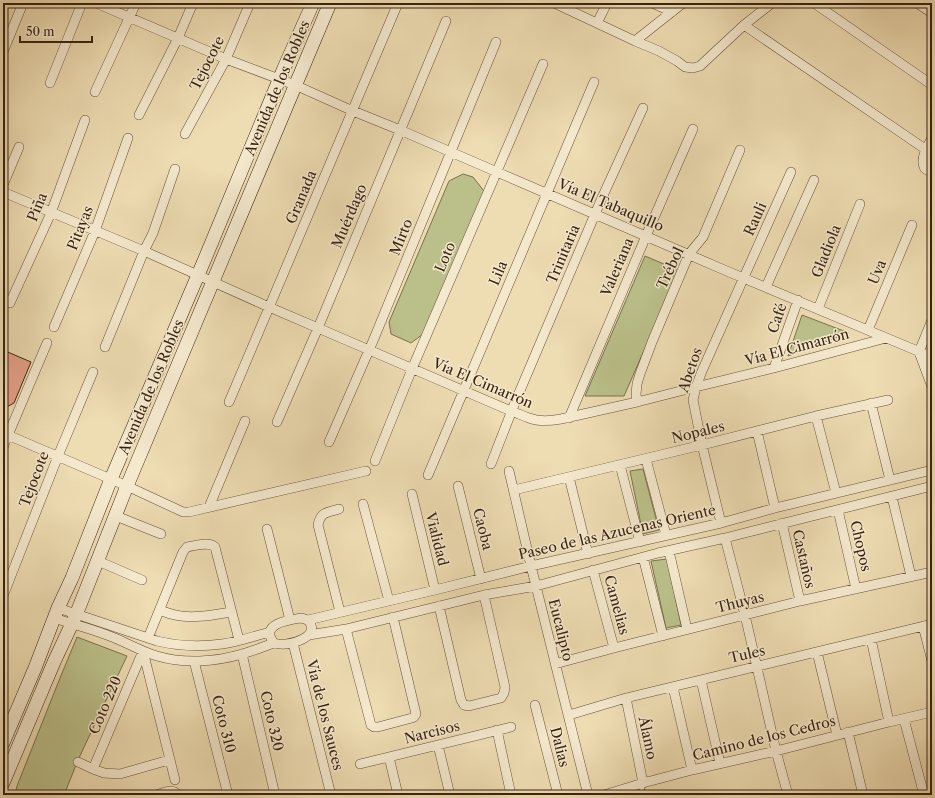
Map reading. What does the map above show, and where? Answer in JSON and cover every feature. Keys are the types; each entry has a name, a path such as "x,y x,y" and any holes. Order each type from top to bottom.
{"street":[{"path":"3,52 23,3"},
{"path":"50,83 82,3"},
{"name":"Vía El Tabaquillo","path":"96,3 226,59 295,85 932,357"},
{"path":"95,92 136,3"},
{"path":"139,115 178,38 193,3"},
{"name":"Tejocote","path":"185,134 226,59 250,3"},
{"name":"Avenida de los Robles","path":"3,743 35,668 56,613 72,578 111,479 198,275 279,79 313,3"},
{"name":"Avenida de los Robles","path":"3,783 54,662 74,619 127,486 330,3"},
{"name":"Granada","path":"229,402 398,3"},
{"path":"554,3 659,51 685,66 693,68 700,66 744,25 772,3"},
{"path":"597,23 607,3"},
{"path":"652,3 672,12"},
{"path":"635,41 683,3"},
{"path":"814,3 932,85"},
{"path":"917,3 932,13"},
{"name":"Muérdago","path":"277,422 318,328 446,21"},
{"path":"744,25 925,149"},
{"name":"Mirto","path":"329,442 369,350 496,42"},
{"name":"Loto","path":"375,461 412,369 543,64"},
{"name":"Lila","path":"428,475 594,82"},
{"name":"Trinitaria","path":"491,464 511,411 643,108"},
{"name":"Piña","path":"10,303 51,213 86,120"},
{"name":"Valeriana","path":"569,418 693,129"},
{"name":"Pitayas","path":"54,327 95,231 128,138"},
{"path":"932,138 925,149 923,160 923,166 932,172"},
{"path":"3,185 19,147"},
{"name":"Trébol","path":"637,402 637,384 640,374 690,254 703,236 740,150"},
{"path":"105,347 144,251 153,233 175,169"},
{"name":"Rauli","path":"744,278 791,172"},
{"path":"766,287 814,180"},
{"name":"Vía El Cimarrón","path":"3,192 144,251 412,369 530,419 540,421 569,418 637,402 886,338"},
{"name":"Gladiola","path":"818,309 860,204"},
{"name":"Uva","path":"868,330 912,225"},
{"name":"Abetos","path":"721,523 702,445 693,400 702,371 744,278"},
{"name":"Café","path":"774,368 798,300"},
{"path":"932,320 919,352 932,386"},
{"path":"3,447 6,434 47,343"},
{"name":"Tejocote","path":"3,596 93,372"},
{"name":"Nopales","path":"514,490 646,459 816,416 888,400"},
{"path":"871,403 890,480"},
{"path":"816,416 836,493"},
{"path":"209,507 245,421"},
{"path":"757,431 775,508"},
{"path":"6,434 127,486 183,512 353,478 366,471"},
{"path":"646,459 666,535"},
{"path":"620,465 640,542"},
{"name":"Paseo de las Azucenas Oriente","path":"290,620 301,618 308,620 531,566 721,523 775,508 932,470"},
{"name":"Eucalipto","path":"509,471 588,795"},
{"path":"569,477 588,554"},
{"name":"Caoba","path":"458,486 481,579"},
{"path":"74,619 106,635 157,656 170,659 194,661 214,660 242,654 274,643 293,643 309,635 346,629 484,595 536,586 643,557 932,486"},
{"name":"Vialidad","path":"412,494 436,590"},
{"path":"892,497 911,576"},
{"path":"363,504 389,601"},
{"path":"339,509 322,514 318,525 340,612"},
{"name":"Chopos","path":"838,510 856,589"},
{"path":"116,516 161,534"},
{"name":"Castaños","path":"782,523 800,601"},
{"path":"267,529 290,620 273,626 270,632 270,637 274,643"},
{"path":"725,538 788,795"},
{"path":"148,638 183,552 187,547 208,544 215,547 239,640"},
{"path":"669,551 687,629"},
{"path":"643,557 663,636"},
{"path":"98,561 142,580"},
{"name":"Camelias","path":"593,570 614,648"},
{"name":"Thuyas","path":"555,664 800,601 932,572"},
{"path":"439,606 461,700 464,705 469,706 501,698 505,687 484,595"},
{"path":"160,610 175,615 190,617 231,612"},
{"path":"56,613 173,645 222,644 270,632"},
{"path":"346,629 371,726 378,727 412,718 416,714 393,617"},
{"path":"308,620 311,624 312,630 309,635"},
{"path":"927,625 932,662"},
{"name":"Tules","path":"569,715 626,698 927,625"},
{"path":"871,639 889,722"},
{"name":"Vía de los Sauces","path":"293,643 331,795"},
{"path":"170,659 173,645"},
{"path":"143,651 174,780"},
{"name":"Coto 220","path":"93,769 143,651"},
{"path":"817,652 838,735"},
{"name":"Coto 320","path":"242,654 275,795"},
{"name":"Coto 310","path":"194,661 228,795"},
{"path":"701,680 720,763"},
{"path":"673,687 692,770"},
{"name":"Álamo","path":"626,698 643,783"},
{"name":"Dalias","path":"535,705 558,795"},
{"name":"Camino de los Cedros","path":"604,795 692,770 776,751 932,712"},
{"path":"904,719 924,795"},
{"name":"Narcisos","path":"360,764 511,727"},
{"path":"497,730 511,795"},
{"path":"848,732 863,795"},
{"path":"438,745 450,795"},
{"path":"389,757 398,795"},
{"path":"78,762 93,769 120,774 170,760"},
{"path":"156,795 172,790 176,793"}],"lane":[{"path":"641,795 643,783"}],"green space":[{"path":"463,174 473,177 484,191 455,263 423,334 411,343 391,334 389,322 449,181"},
{"path":"645,256 678,270 653,330 624,396 585,396"},
{"path":"802,315 849,333 788,356"},
{"path":"643,469 659,530 643,534 630,471"},
{"path":"667,559 681,625 666,628 651,561"},
{"path":"77,637 127,656 78,760 64,795 15,795 17,786"}],"building":[{"path":"3,350 31,362 14,403 3,409"}]}
